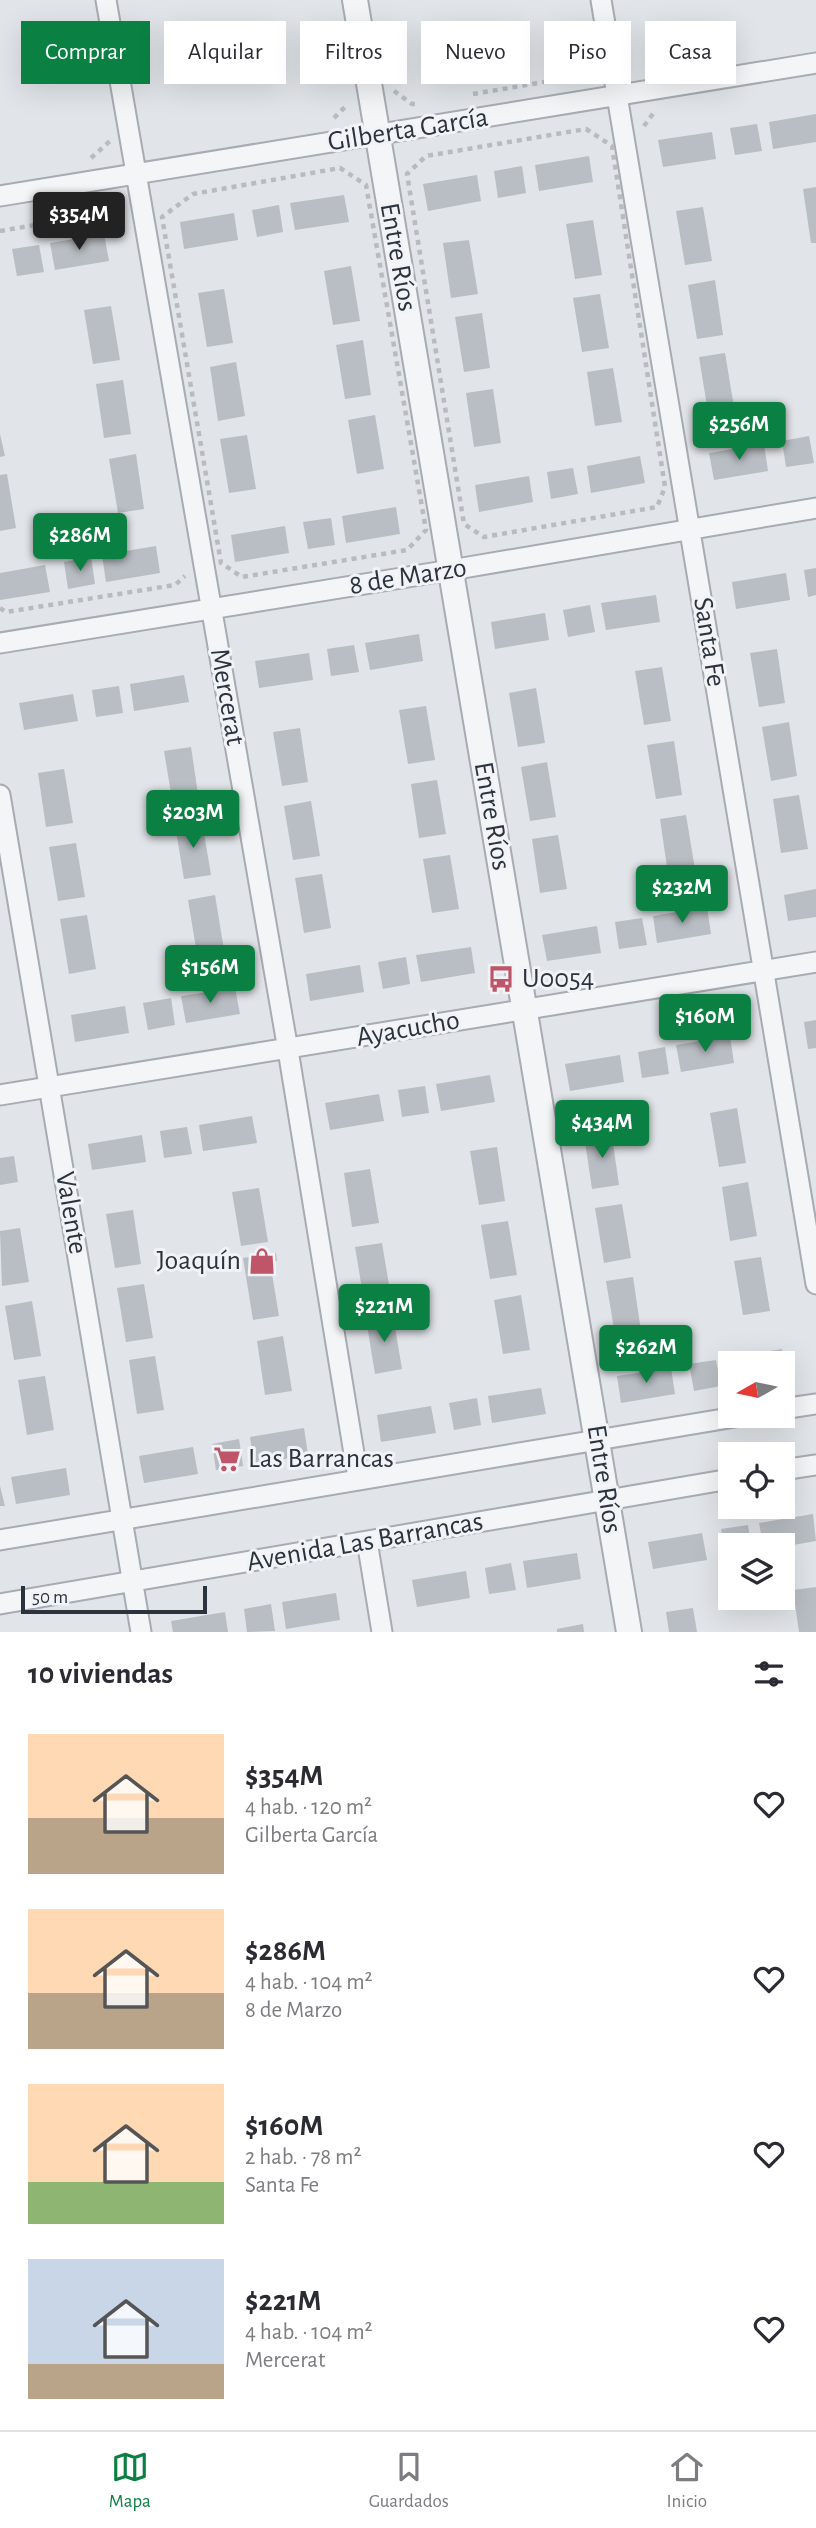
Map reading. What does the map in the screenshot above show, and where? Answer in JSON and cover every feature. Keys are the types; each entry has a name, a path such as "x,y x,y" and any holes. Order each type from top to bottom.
{"street":[{"name":"Mercerat","path":"106,0 288,1049 358,1478"},
{"name":"Entre Ríos","path":"355,0 629,1632"},
{"name":"Santa Fe","path":"601,0 816,1284"},
{"name":"Gilberta García","path":"0,196 816,64"},
{"name":"8 de Marzo","path":"0,643 816,508"},
{"name":"Valente","path":"0,795 141,1632"},
{"name":"Ayacucho","path":"0,1095 816,962"},
{"path":"795,1407 816,1404"},
{"path":"0,1540 718,1420"},
{"path":"795,1469 816,1465"},
{"name":"Avenida Las Barrancas","path":"0,1604 718,1481"},
{"path":"367,1541 382,1632"}],"path":[{"path":"466,95 544,82"},
{"path":"388,87 412,104 426,102"},
{"path":"638,134 655,111"},
{"path":"586,129 612,146 665,487 657,507 484,537 464,524 407,174 426,156 586,129"},
{"path":"340,168 366,185 426,530 407,550 242,577 221,563 162,217 193,194 340,168"},
{"path":"0,231 100,214 125,231"},
{"path":"0,608 6,612 175,585 186,576"}],"building":[{"path":"816,114 816,142 773,149 769,122"},
{"path":"757,124 762,151 735,155 730,128"},
{"path":"712,132 716,159 663,167 658,140"},
{"path":"589,156 593,182 539,191 535,165"},
{"path":"522,166 526,193 498,198 494,171"},
{"path":"477,175 481,201 428,211 423,184"},
{"path":"816,187 816,243 811,243 803,189"},
{"path":"344,195 349,222 295,230 290,203"},
{"path":"279,205 283,232 257,237 252,210"},
{"path":"703,207 712,261 685,265 676,211"},
{"path":"234,213 238,240 184,249 180,222"},
{"path":"593,220 602,275 575,279 566,224"},
{"path":"104,234 109,261 55,270 50,243"},
{"path":"469,240 478,294 451,298 443,243"},
{"path":"39,245 44,272 17,276 12,249"},
{"path":"351,266 360,321 333,325 324,271"},
{"path":"715,280 723,335 697,339 688,285"},
{"path":"224,289 233,343 207,347 198,293"},
{"path":"600,294 609,348 582,352 573,298"},
{"path":"111,306 120,360 93,364 84,310"},
{"path":"482,313 490,368 464,372 455,317"},
{"path":"363,340 371,395 345,399 336,345"},
{"path":"725,353 734,407 708,412 699,357"},
{"path":"236,362 245,416 218,421 210,367"},
{"path":"613,368 622,422 595,426 587,372"},
{"path":"123,380 131,434 104,438 96,384"},
{"path":"493,389 501,443 474,447 466,393"},
{"path":"375,415 384,469 357,474 348,420"},
{"path":"0,434 5,456 0,457"},
{"path":"247,435 256,489 229,493 220,439"},
{"path":"809,436 814,463 786,467 782,441"},
{"path":"764,444 768,471 714,480 709,453"},
{"path":"136,454 144,509 118,513 109,459"},
{"path":"640,456 645,483 591,493 587,466"},
{"path":"573,468 578,494 551,499 547,472"},
{"path":"7,474 16,528 0,531 0,475"},
{"path":"529,476 533,502 479,512 475,485"},
{"path":"396,507 400,534 346,543 342,516"},
{"path":"331,518 335,545 308,549 303,522"},
{"path":"285,526 289,553 235,562 231,535"},
{"path":"156,546 160,573 106,582 102,555"},
{"path":"91,557 95,584 68,589 64,562"},
{"path":"45,565 50,592 0,600 0,573"},
{"path":"816,568 816,595 808,597 804,570"},
{"path":"786,573 790,600 736,609 732,582"},
{"path":"656,595 660,622 606,630 601,603"},
{"path":"590,605 595,632 568,637 563,610"},
{"path":"545,613 549,640 495,649 491,622"},
{"path":"419,634 423,661 370,670 365,643"},
{"path":"354,645 359,672 331,676 327,649"},
{"path":"777,649 785,703 759,707 750,653"},
{"path":"309,653 313,680 259,688 255,661"},
{"path":"662,667 671,721 644,725 635,671"},
{"path":"184,675 189,702 134,711 130,684"},
{"path":"119,686 123,713 96,717 92,690"},
{"path":"536,688 545,743 518,747 509,693"},
{"path":"73,694 78,721 24,730 19,703"},
{"path":"426,706 435,760 408,764 399,710"},
{"path":"789,722 797,776 771,781 762,727"},
{"path":"300,728 308,782 282,786 273,732"},
{"path":"674,741 682,795 656,799 647,745"},
{"path":"191,747 199,801 173,805 164,751"},
{"path":"547,762 556,817 530,821 521,767"},
{"path":"64,769 73,823 46,827 38,773"},
{"path":"437,780 446,834 419,838 411,784"},
{"path":"799,795 808,849 781,853 773,799"},
{"path":"311,801 320,856 293,860 284,806"},
{"path":"686,815 695,869 668,874 660,819"},
{"path":"202,821 211,875 184,879 175,825"},
{"path":"558,835 567,889 540,893 532,839"},
{"path":"76,843 85,897 58,901 49,847"},
{"path":"450,855 459,909 432,913 423,859"},
{"path":"322,874 331,928 304,933 295,878"},
{"path":"816,889 816,917 788,921 784,895"},
{"path":"215,895 224,950 197,954 188,900"},
{"path":"707,907 711,934 657,943 653,916"},
{"path":"87,915 96,969 69,974 60,919"},
{"path":"642,918 647,945 619,949 615,922"},
{"path":"597,926 601,953 547,961 542,935"},
{"path":"471,947 475,973 421,982 416,955"},
{"path":"406,957 410,984 383,989 378,962"},
{"path":"360,965 364,992 310,1001 306,974"},
{"path":"235,988 240,1014 186,1023 181,996"},
{"path":"171,998 175,1025 148,1030 143,1003"},
{"path":"125,1006 129,1033 75,1042 71,1015"},
{"path":"816,1020 816,1048 808,1049 804,1022"},
{"path":"730,1036 734,1063 681,1072 676,1045"},
{"path":"665,1047 669,1074 642,1078 638,1052"},
{"path":"620,1055 624,1082 570,1091 565,1064"},
{"path":"490,1075 495,1102 441,1111 436,1084"},
{"path":"425,1086 429,1113 402,1117 398,1090"},
{"path":"379,1094 384,1121 330,1130 325,1103"},
{"path":"737,1108 746,1163 719,1167 710,1113"},
{"path":"252,1116 257,1143 203,1151 199,1125"},
{"path":"187,1127 192,1154 164,1158 160,1131"},
{"path":"611,1130 619,1185 592,1189 584,1135"},
{"path":"142,1135 146,1162 92,1170 88,1144"},
{"path":"497,1147 505,1201 479,1205 470,1151"},
{"path":"14,1156 18,1182 0,1185 0,1158"},
{"path":"370,1169 379,1223 352,1227 344,1173"},
{"path":"748,1182 757,1236 730,1241 722,1187"},
{"path":"259,1188 268,1242 241,1246 232,1192"},
{"path":"622,1204 631,1258 604,1263 595,1208"},
{"path":"133,1210 141,1264 115,1268 106,1214"},
{"path":"508,1221 517,1275 490,1279 481,1225"},
{"path":"20,1228 29,1282 2,1286 0,1231"},
{"path":"382,1243 391,1297 364,1301 355,1247"},
{"path":"276,1253 277,1261 270,1262 279,1316 253,1320 243,1258"},
{"path":"761,1257 770,1311 743,1315 734,1261"},
{"path":"633,1277 641,1331 615,1335 606,1281"},
{"path":"144,1284 153,1338 126,1342 117,1288"},
{"path":"521,1295 530,1350 503,1354 494,1300"},
{"path":"32,1301 41,1356 14,1360 5,1306"},
{"path":"393,1315 402,1369 375,1374 366,1319"},
{"path":"283,1336 292,1391 265,1395 257,1341"},
{"path":"155,1356 164,1410 137,1414 129,1360"},
{"path":"716,1360 718,1387 694,1391 689,1364"},
{"path":"671,1368 675,1394 621,1403 617,1376"},
{"path":"45,1376 54,1430 27,1435 18,1380"},
{"path":"541,1388 546,1414 492,1423 488,1396"},
{"path":"477,1398 481,1425 454,1430 449,1403"},
{"path":"431,1406 436,1433 381,1442 377,1415"},
{"path":"304,1428 308,1455 254,1464 250,1437"},
{"path":"239,1439 243,1466 216,1470 212,1444"},
{"path":"193,1447 198,1474 144,1483 139,1456"},
{"path":"66,1468 70,1495 16,1504 11,1477"},
{"path":"0,1486 5,1506 0,1506"},
{"path":"813,1514 816,1541 795,1545 795,1533 761,1533 759,1523"},
{"path":"748,1525 749,1533 722,1533 721,1529"},
{"path":"702,1533 707,1560 653,1569 648,1542"},
{"path":"577,1553 581,1579 527,1588 523,1561"},
{"path":"511,1563 516,1590 489,1594 485,1568"},
{"path":"466,1571 470,1598 417,1607 412,1580"},
{"path":"816,1587 816,1632 799,1632 795,1590"},
{"path":"336,1593 340,1620 286,1629 282,1602"},
{"path":"271,1604 275,1631 247,1632 244,1609"},
{"path":"693,1608 697,1632 669,1632 666,1612"},
{"path":"225,1612 228,1632 173,1632 171,1621"},
{"path":"583,1624 584,1632 557,1632 557,1629"}],"place":[{"name":"U0054","path":"501,979"},
{"name":"Joaquín","path":"262,1261"},
{"name":"Las Barrancas","path":"227,1459"}]}
